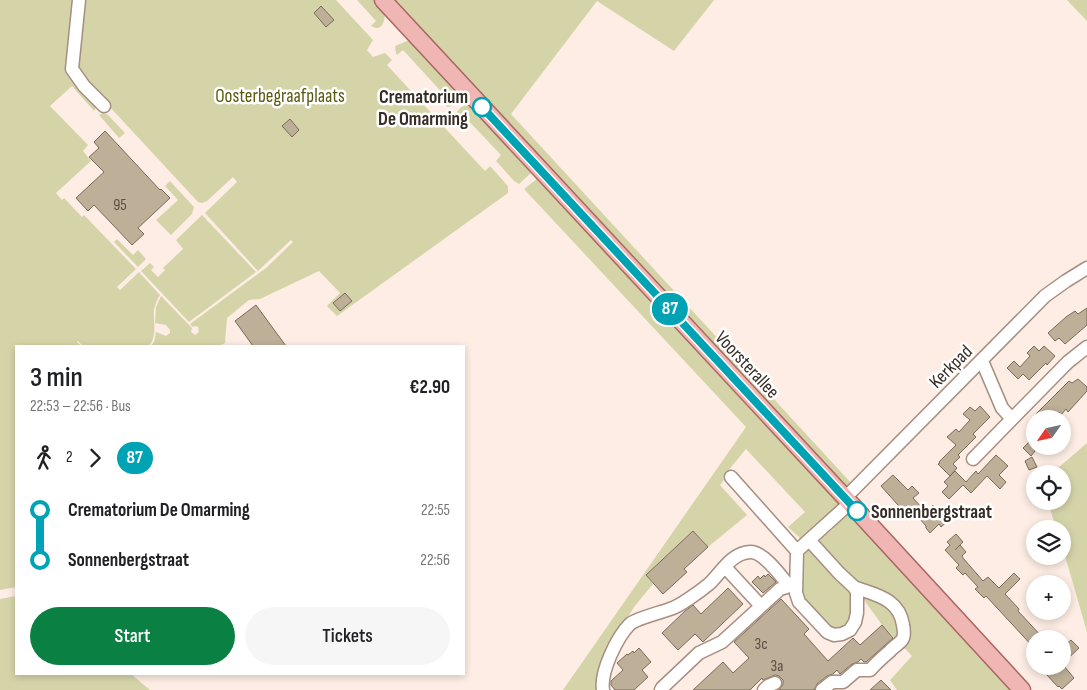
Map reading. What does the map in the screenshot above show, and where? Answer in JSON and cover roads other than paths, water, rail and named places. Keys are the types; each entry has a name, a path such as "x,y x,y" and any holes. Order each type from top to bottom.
{"main road":[{"name":"Voorsterallee","path":"383,0 1022,690"}],"street":[{"path":"79,0 72,69 84,86 104,106"},
{"name":"Kerkpad","path":"776,570 797,553 1045,296 1087,268"},
{"path":"973,459 1068,362 1087,347"},
{"path":"982,361 1002,408 1012,419"},
{"path":"731,477 797,553 793,585 799,602 827,632 834,635 842,634 850,630 855,622 858,613 857,592 809,540"},
{"path":"603,690 602,685 608,660 631,623 671,609 686,601 708,585 738,555 750,552 758,553 793,585"},
{"path":"725,567 761,606"},
{"path":"661,690 699,653 722,642 780,589 793,585"},
{"path":"822,690 832,682 843,682 857,670 870,670 902,640 904,632 903,622 893,603 854,587"}],"place":[{"name":"Crematorium De Omarming","path":"482,107"},
{"name":"Sonnenbergstraat","path":"857,511"}],"park label":[{"name":"Oosterbegraafplaats","path":"280,95"}]}
